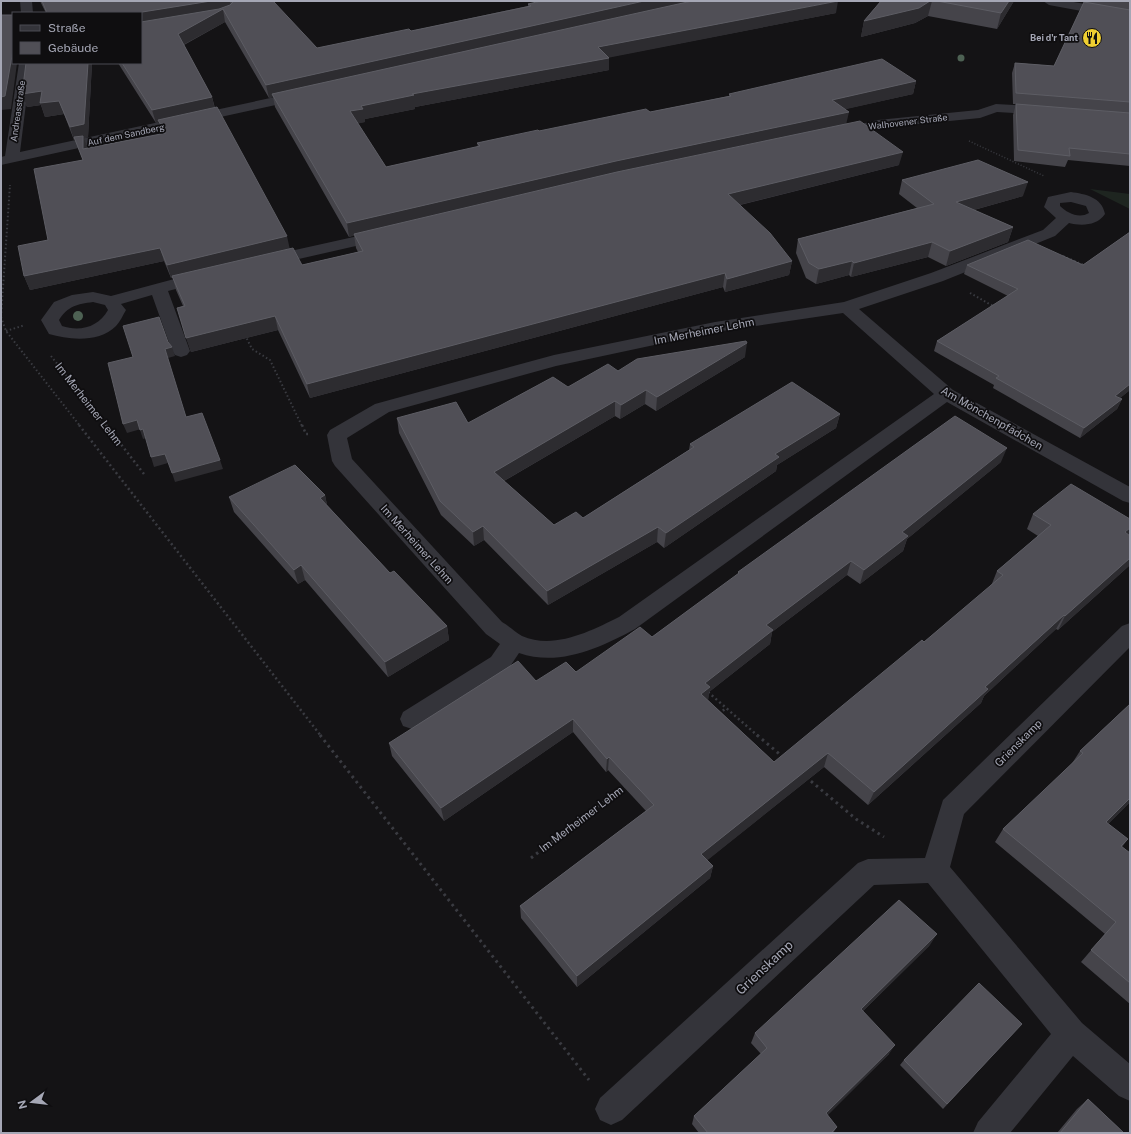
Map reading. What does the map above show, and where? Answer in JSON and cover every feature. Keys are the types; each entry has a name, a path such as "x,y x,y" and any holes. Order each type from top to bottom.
{"street":[{"path":"26,1 27,12"},
{"path":"1049,1 1130,16"},
{"name":"Andreasstraße","path":"6,160 12,115 25,64"},
{"name":"Auf dem Sandberg","path":"6,160 312,93"},
{"name":"Walhovener Straße","path":"824,137 878,124 980,114 1016,122 1054,117"},
{"path":"1071,197 1091,203 1095,206 1097,214 1089,219 1066,217 1054,211 1051,203 1058,198 1071,197"},
{"name":"Im Merheimer Lehm","path":"946,394 627,623 603,636 568,647 541,649 514,642 494,628 342,461 337,435 382,408 554,361 715,327 847,307 937,277 1049,234 1066,217"},
{"path":"254,265 397,233"},
{"path":"111,301 117,310 107,325 85,334 66,334 55,330 50,320 60,306 78,299 93,297 111,301 216,273"},
{"path":"158,288 182,351"},
{"name":"Am Mönchenpfädchen","path":"847,307 946,394 1130,496"},
{"name":"Grienskamp","path":"611,1109 868,872 935,870 952,808 1130,632"},
{"path":"412,719 500,664 514,642"},
{"path":"935,870 1071,1034 1130,1085"},
{"path":"989,1133 1071,1034"}],"path":[{"path":"922,120 1061,184 1071,197"},
{"path":"6,160 1,317 6,331 611,1109"},
{"path":"1031,240 1088,267"},
{"path":"937,277 999,309"},
{"path":"242,328 252,349 270,360 306,434 337,435"},
{"name":"Im Merheimer Lehm","path":"66,334 50,354 144,474"},
{"path":"703,688 789,762"},
{"path":"714,718 726,708"},
{"path":"801,772 856,819 889,840"},
{"name":"Im Merheimer Lehm","path":"531,858 629,783"}],"shaded area":[{"path":"1090,189 1130,194 1130,209"}],"building":[{"path":"42,1 211,1 142,12 47,12"},
{"path":"234,1 273,1 317,48 409,29 411,31 531,6 528,4 541,1 644,1 266,85 223,9 178,34 212,97 152,110 123,64 142,64 142,22 219,9 230,5"},
{"path":"692,1 838,1 598,47 609,58 412,94 414,95 361,106 363,109 350,111 386,167 480,146 477,143 646,109 650,112 731,96 729,94 882,59 916,81 832,100 849,112 616,161 347,223 272,94"},
{"path":"881,1 930,1 919,8 864,21"},
{"path":"937,1 1009,1 1001,13"},
{"path":"1084,2 1130,10 1130,102 1016,93 1015,63 1054,66"},
{"path":"1,15 12,15 12,56 5,96 1,97"},
{"path":"26,64 88,64 84,124 70,127 59,101 40,103 42,91 22,94"},
{"path":"1016,104 1130,113 1130,154 1069,148 1070,156 1018,150"},
{"path":"217,107 287,236 167,265 160,248 24,276 18,246 48,240 34,169 83,160 74,137 83,136 83,149 166,133 158,120"},
{"path":"860,121 903,152 728,194 770,233 792,261 727,279 725,273 307,384 275,316 186,338 177,308 185,306 172,276 293,248 302,265 363,251 354,234 617,172"},
{"path":"978,160 1028,182 956,202 1013,227 950,251 932,242 854,263 852,261 819,269 809,263 798,239 934,204 902,180"},
{"path":"1130,232 1130,384 1115,396 1122,399 1084,428 996,378 999,376 937,341 1018,289 967,265 1028,240 1083,265"},
{"path":"159,317 168,342 172,347 165,349 186,417 202,413 220,460 172,473 165,454 151,457 143,429 140,430 137,420 123,424 108,363 133,357 123,326"},
{"path":"746,341 747,343 657,397 646,390 621,405 615,401 494,472 554,525 576,512 583,518 694,447 690,444 792,382 840,414 775,454 779,457 666,533 658,527 547,591 483,526 473,532 440,501 397,418 456,402 468,423 553,377 568,387 608,364 618,371 637,359"},
{"path":"955,416 1007,448 902,532 908,536 864,570 851,561 766,625 773,630 705,683 710,687 701,694 774,762 922,640 924,642 1003,575 997,571 1051,525 1033,514 1071,484 1130,519 1130,528 1125,532 1130,536 1130,558 1065,616 1064,615 985,687 988,689 874,792 828,753 701,854 713,866 577,976 520,906 654,805 609,757 607,759 573,719 441,808 389,743 518,661 536,681 566,662 576,672 640,627 652,637 739,573 738,572"},
{"path":"295,465 325,495 320,498 390,573 394,571 447,626 385,662 301,565 294,570 229,497"},
{"path":"1130,704 1130,798 1106,822 1128,839 1121,846 1130,853 1130,983 1091,950 1116,922 1003,829 1083,753 1080,751"},
{"path":"899,900 937,934 861,1009 895,1045 826,1113 837,1127 831,1133 708,1133 694,1116 767,1048 755,1033"},
{"path":"979,983 1022,1024 947,1104 904,1060"},
{"path":"1088,1099 1124,1133 1060,1133"}],"place":[{"name":"Bei d'r Tant","path":"1092,38"}]}
